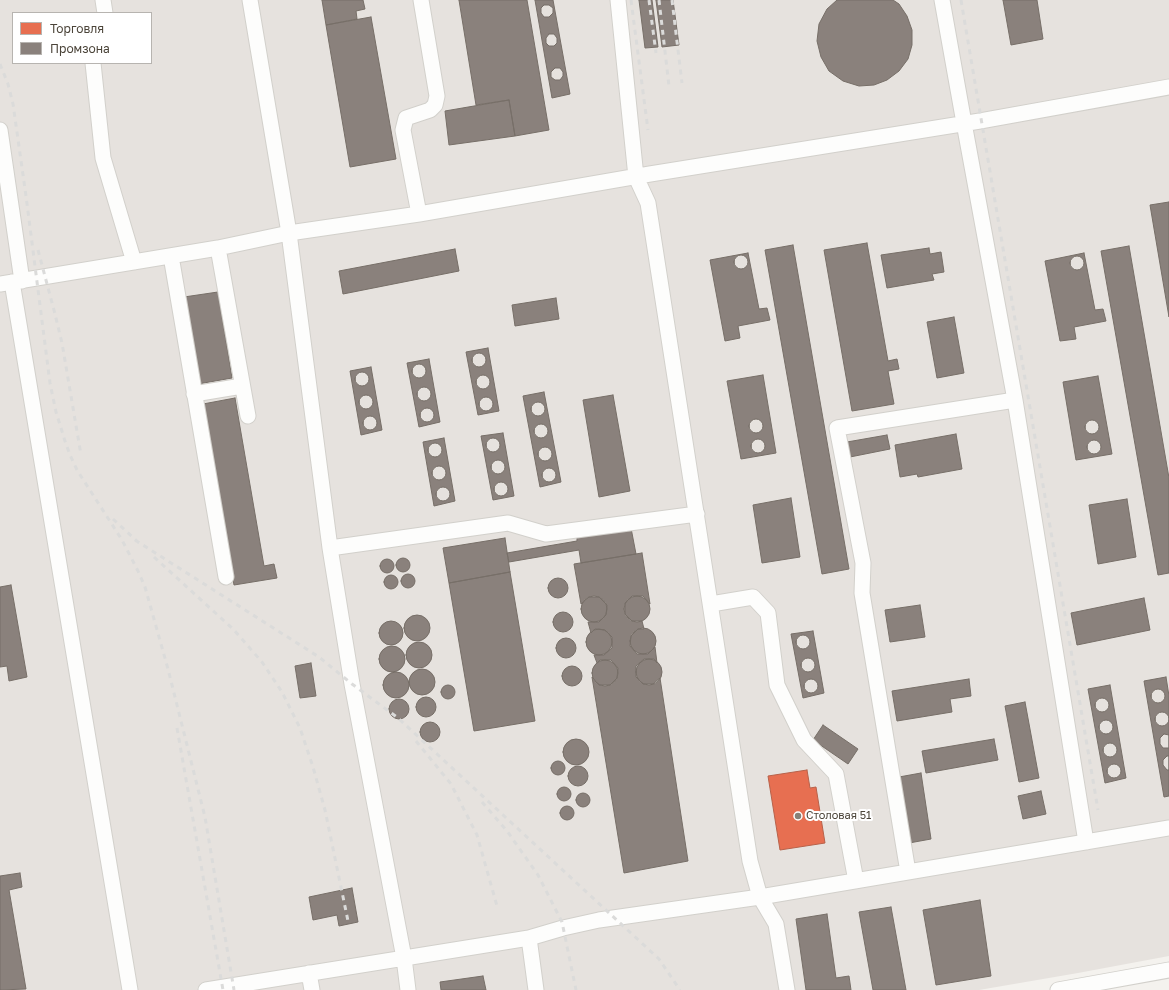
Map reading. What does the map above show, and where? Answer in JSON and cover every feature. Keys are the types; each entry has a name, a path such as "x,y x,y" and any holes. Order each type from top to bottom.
{"street":[{"path":"104,0 106,12"},
{"path":"250,0 289,233 330,548 352,684 404,958 408,990"},
{"path":"420,214 403,130 406,118 430,110 435,105 437,96 421,0"},
{"path":"618,0 636,177 648,203 750,861 760,897 776,924 787,990"},
{"path":"942,0 1015,400 1086,842"},
{"path":"93,64 103,158 134,262"},
{"path":"11,282 218,248 289,233 420,214 964,123 1169,87"},
{"path":"0,130 11,282 130,990"},
{"path":"218,248 248,416"},
{"path":"170,256 226,577"},
{"path":"194,394 242,386"},
{"path":"908,872 862,593 863,563 837,428 1015,400"},
{"path":"330,548 508,523 546,534 697,514"},
{"path":"711,604 753,597 768,613 777,685 804,740 836,774 856,881"},
{"path":"206,990 529,938 598,920 760,897 1169,828"},
{"path":"529,938 536,990"},
{"path":"1058,990 1169,970"},
{"path":"310,973 312,990"}],"shaded area":[{"path":"0,0 1169,0 1169,956 979,990 0,990"}],"building: Торговля":[{"name":"Столовая 51","path":"807,770 810,788 816,787 825,843 780,850 768,776"}],"building: Промзона":[{"path":"322,0 363,0 365,9 356,11 357,19 326,25"},
{"path":"459,0 527,0 549,130 515,136 509,100 476,105"},
{"path":"535,0 553,0 570,94 552,98","holes":["544,5 549,5 553,8 553,13 549,17 544,17 541,13 541,8","549,34 554,34 557,38 557,43 554,46 549,46 546,43 546,38","555,68 560,68 563,72 563,76 560,80 555,80 551,77 551,72"]},
{"path":"639,0 652,0 658,47 645,48"},
{"path":"656,0 673,0 679,45 662,47"},
{"path":"837,0 893,0 899,4 907,16 912,30 912,45 908,59 899,71 887,80 874,85 859,86 843,81 829,71 821,57 817,41 819,24 827,9"},
{"path":"1003,0 1037,0 1043,39 1011,45"},
{"path":"371,17 396,159 350,167 326,25"},
{"path":"509,100 515,136 449,145 445,111"},
{"path":"1169,202 1169,317 1150,205"},
{"path":"867,243 888,361 897,359 899,369 888,371 894,404 852,411 824,250"},
{"path":"793,245 849,569 822,574 765,250"},
{"path":"1129,246 1169,478 1169,573 1158,575 1101,251"},
{"path":"929,248 930,254 941,252 944,272 932,274 934,280 887,288 881,255"},
{"path":"455,249 459,271 343,294 339,271"},
{"path":"748,253 759,309 767,308 770,320 738,326 740,338 725,341 710,260"},
{"path":"1084,253 1095,310 1103,309 1106,321 1074,327 1076,339 1060,341 1045,261"},
{"path":"738,255 744,255 748,259 748,265 744,269 738,269 734,265 734,259"},
{"path":"1074,256 1080,256 1084,260 1084,266 1080,270 1074,270 1070,266 1070,260"},
{"path":"218,292 232,378 198,384 184,297"},
{"path":"556,298 559,319 515,326 512,305"},
{"path":"954,317 964,373 937,378 927,322"},
{"path":"488,348 499,411 478,415 466,352"},
{"path":"476,353 482,353 486,357 486,363 482,367 476,367 472,363 472,357"},
{"path":"429,359 440,422 419,427 407,363"},
{"path":"416,364 422,364 426,368 426,374 422,378 416,378 412,374 412,368"},
{"path":"371,367 382,430 361,435 350,371"},
{"path":"359,372 365,372 369,376 369,382 365,386 359,386 355,382 355,376"},
{"path":"480,375 486,375 490,379 490,385 486,389 480,389 476,385 476,379"},
{"path":"763,375 776,453 741,459 727,381"},
{"path":"1098,376 1112,454 1076,460 1063,382"},
{"path":"421,387 427,387 431,391 431,397 427,401 421,401 417,397 417,391"},
{"path":"544,392 561,482 540,487 523,396"},
{"path":"363,395 369,395 373,399 373,405 369,409 363,409 359,405 359,399"},
{"path":"613,395 630,491 599,497 583,400"},
{"path":"483,397 489,397 493,401 493,407 489,411 483,411 479,407 479,401"},
{"path":"235,398 264,566 274,564 277,578 234,585 203,404"},
{"path":"535,402 541,402 545,406 545,412 541,416 535,416 531,412 531,406"},
{"path":"424,408 430,408 434,412 434,418 430,422 424,422 420,418 420,412"},
{"path":"367,416 373,416 377,420 377,426 373,430 367,430 363,426 363,420"},
{"path":"753,419 759,419 763,423 763,429 759,433 753,433 749,429 749,423"},
{"path":"1089,420 1095,420 1099,424 1099,430 1095,434 1089,434 1085,430 1085,424"},
{"path":"538,424 544,424 548,428 548,434 544,438 538,438 534,434 534,428"},
{"path":"503,433 514,496 493,500 481,436"},
{"path":"956,434 962,469 918,477 917,474 900,477 895,445"},
{"path":"887,435 890,449 850,457 847,442"},
{"path":"444,438 455,501 434,506 423,442"},
{"path":"490,438 496,438 500,442 500,448 496,452 490,452 486,448 486,442"},
{"path":"755,439 761,439 765,443 765,449 761,453 755,453 751,449 751,443"},
{"path":"1091,440 1097,440 1101,444 1101,450 1097,454 1091,454 1087,450 1087,444"},
{"path":"432,443 438,443 442,447 442,453 438,457 432,457 428,453 428,447"},
{"path":"542,447 548,447 552,451 552,457 548,461 542,461 538,457 538,451"},
{"path":"495,460 501,460 505,464 505,470 501,474 495,474 491,470 491,464"},
{"path":"436,466 442,466 446,470 446,476 442,480 436,480 432,476 432,470"},
{"path":"546,468 552,468 556,472 556,478 552,482 546,482 542,478 542,472"},
{"path":"498,482 504,482 508,486 508,492 504,496 498,496 494,492 494,486"},
{"path":"440,487 446,487 450,491 450,497 446,501 440,501 436,497 436,491"},
{"path":"791,498 800,557 762,563 753,505"},
{"path":"1127,499 1136,557 1098,564 1089,505"},
{"path":"631,528 636,554 581,563 579,550 509,562 507,553 577,541 577,537"},
{"path":"505,538 510,572 449,583 443,548"},
{"path":"642,553 650,604 643,596 632,596 625,603 625,614 632,621 642,621 644,629 638,629 631,636 630,646 637,654 648,654 655,647 657,663 654,659 644,659 636,666 636,677 643,684 653,684 660,678 688,861 624,873 592,677 599,685 610,685 617,678 618,668 611,660 600,660 597,663 594,655 604,655 612,648 612,637 605,630 595,629 591,633 588,622 599,622 606,615 607,605 599,597 589,597 581,604 574,564"},
{"path":"400,558 406,558 410,562 410,568 406,572 400,572 396,568 396,562"},
{"path":"384,559 390,559 394,563 394,569 390,573 384,573 380,569 380,563"},
{"path":"510,572 535,721 474,731 449,583"},
{"path":"405,574 411,574 415,578 415,584 411,588 405,588 401,584 401,578"},
{"path":"388,575 394,575 398,579 398,585 394,589 388,589 384,585 384,579"},
{"path":"558,578 565,581 568,588 565,595 558,598 551,595 548,588 551,581"},
{"path":"11,585 27,677 9,681 7,666 0,667 0,587"},
{"path":"594,596 603,600 607,609 603,618 594,622 585,618 581,609 585,600"},
{"path":"637,596 646,600 650,609 646,618 637,622 628,618 624,609 628,600"},
{"path":"1144,598 1150,630 1077,645 1071,613"},
{"path":"920,605 925,637 890,642 885,610"},
{"path":"563,612 570,615 573,622 570,629 563,632 556,629 553,622 556,615"},
{"path":"417,615 426,619 430,628 426,637 417,641 408,637 404,628 408,619"},
{"path":"386,621 396,621 403,628 403,638 396,645 386,645 379,638 379,628"},
{"path":"643,628 652,632 656,641 652,650 643,654 634,650 630,641 634,632"},
{"path":"599,629 608,633 612,642 608,651 599,655 590,651 586,642 590,633"},
{"path":"813,631 824,693 803,698 791,634"},
{"path":"800,635 806,635 810,639 810,645 806,649 800,649 796,645 796,639"},
{"path":"566,638 573,641 576,648 573,655 566,658 559,655 556,648 559,641"},
{"path":"419,642 428,646 432,655 428,664 419,668 410,664 406,655 410,646"},
{"path":"392,646 401,650 405,659 401,668 392,672 383,668 379,659 383,650"},
{"path":"805,658 811,658 815,662 815,668 811,672 805,672 801,668 801,662"},
{"path":"649,659 658,663 662,672 658,681 649,685 640,681 636,672 640,663"},
{"path":"605,660 614,664 618,673 614,682 605,686 596,682 592,673 596,664"},
{"path":"311,663 316,696 300,698 295,666"},
{"path":"572,666 579,669 582,676 579,683 572,686 565,683 562,676 565,669"},
{"path":"422,669 431,673 435,682 431,691 422,695 413,691 409,682 413,673"},
{"path":"396,672 405,676 409,685 405,694 396,698 387,694 383,685 387,676"},
{"path":"1166,677 1169,696 1169,796 1164,797 1144,681"},
{"path":"808,679 814,679 818,683 818,689 814,693 808,693 804,689 804,683"},
{"path":"969,679 971,696 950,699 952,712 897,721 892,691"},
{"path":"445,685 451,685 455,689 455,695 451,699 445,699 441,695 441,689"},
{"path":"1110,685 1126,778 1105,783 1088,689"},
{"path":"1155,689 1161,689 1165,693 1165,699 1161,703 1155,703 1151,699 1151,693"},
{"path":"426,697 433,700 436,707 433,714 426,717 419,714 416,707 419,700"},
{"path":"1099,698 1105,698 1109,702 1109,708 1105,712 1099,712 1095,708 1095,702"},
{"path":"399,699 406,702 409,709 406,716 399,719 392,716 389,709 392,702"},
{"path":"1025,702 1039,778 1019,782 1005,706"},
{"path":"1159,712 1165,712 1169,716 1169,722 1165,726 1159,726 1155,722 1155,716"},
{"path":"1103,720 1109,720 1113,724 1113,730 1109,734 1103,734 1099,730 1099,724"},
{"path":"430,722 437,725 440,732 437,739 430,742 423,739 420,732 423,725"},
{"path":"823,725 858,749 848,764 813,740"},
{"path":"1164,734 1169,735 1169,748 1163,748 1160,744 1160,738"},
{"path":"576,739 585,743 589,752 585,761 576,765 567,761 563,752 567,743"},
{"path":"994,739 998,760 926,773 922,751"},
{"path":"1107,743 1113,743 1117,747 1117,753 1113,757 1107,757 1103,753 1103,747"},
{"path":"1169,756 1169,770 1167,770 1163,765 1163,760"},
{"path":"555,761 561,761 565,765 565,771 561,775 555,775 551,771 551,765"},
{"path":"1111,764 1117,764 1121,768 1121,774 1117,778 1111,778 1107,774 1107,768"},
{"path":"578,766 585,769 588,776 585,783 578,786 571,783 568,776 571,769"},
{"path":"921,773 931,839 909,843 899,777"},
{"path":"561,787 567,787 571,791 571,797 567,801 561,801 557,797 557,791"},
{"path":"1041,791 1046,814 1023,819 1018,796"},
{"path":"580,793 586,793 590,797 590,803 586,807 580,807 576,803 576,797"},
{"path":"564,806 570,806 574,810 574,816 570,820 564,820 560,816 560,810"},
{"path":"20,873 22,887 9,890 26,989 0,990 0,876"},
{"path":"352,888 358,922 339,926 337,915 313,920 309,897"},
{"path":"980,900 991,976 936,985 923,910"},
{"path":"891,907 906,990 873,990 859,912"},
{"path":"827,914 836,978 849,976 851,990 806,990 796,919"},
{"path":"483,976 486,990 441,990 440,982"}],"railway":[{"path":"631,0 648,130"},
{"path":"649,0 656,53"},
{"path":"659,0 669,86"},
{"path":"672,0 682,83"},
{"path":"961,0 1098,810"},
{"path":"0,64 8,84 13,104 50,383 56,412 70,455 77,470 122,540 145,587 168,669 205,817 234,990"},
{"path":"38,250 62,343 81,455"},
{"path":"113,519 139,543"},
{"path":"135,540 319,657 352,684 398,718 659,959 680,990"},
{"path":"154,557 233,629 262,662 282,692 300,728 313,767 325,810 348,921"},
{"path":"177,728 223,990"},
{"path":"416,741 451,784 477,835 497,906"},
{"path":"482,802 507,831 538,875 562,922 576,990"}],"place":[{"name":"Столовая 51","path":"798,816"}]}
